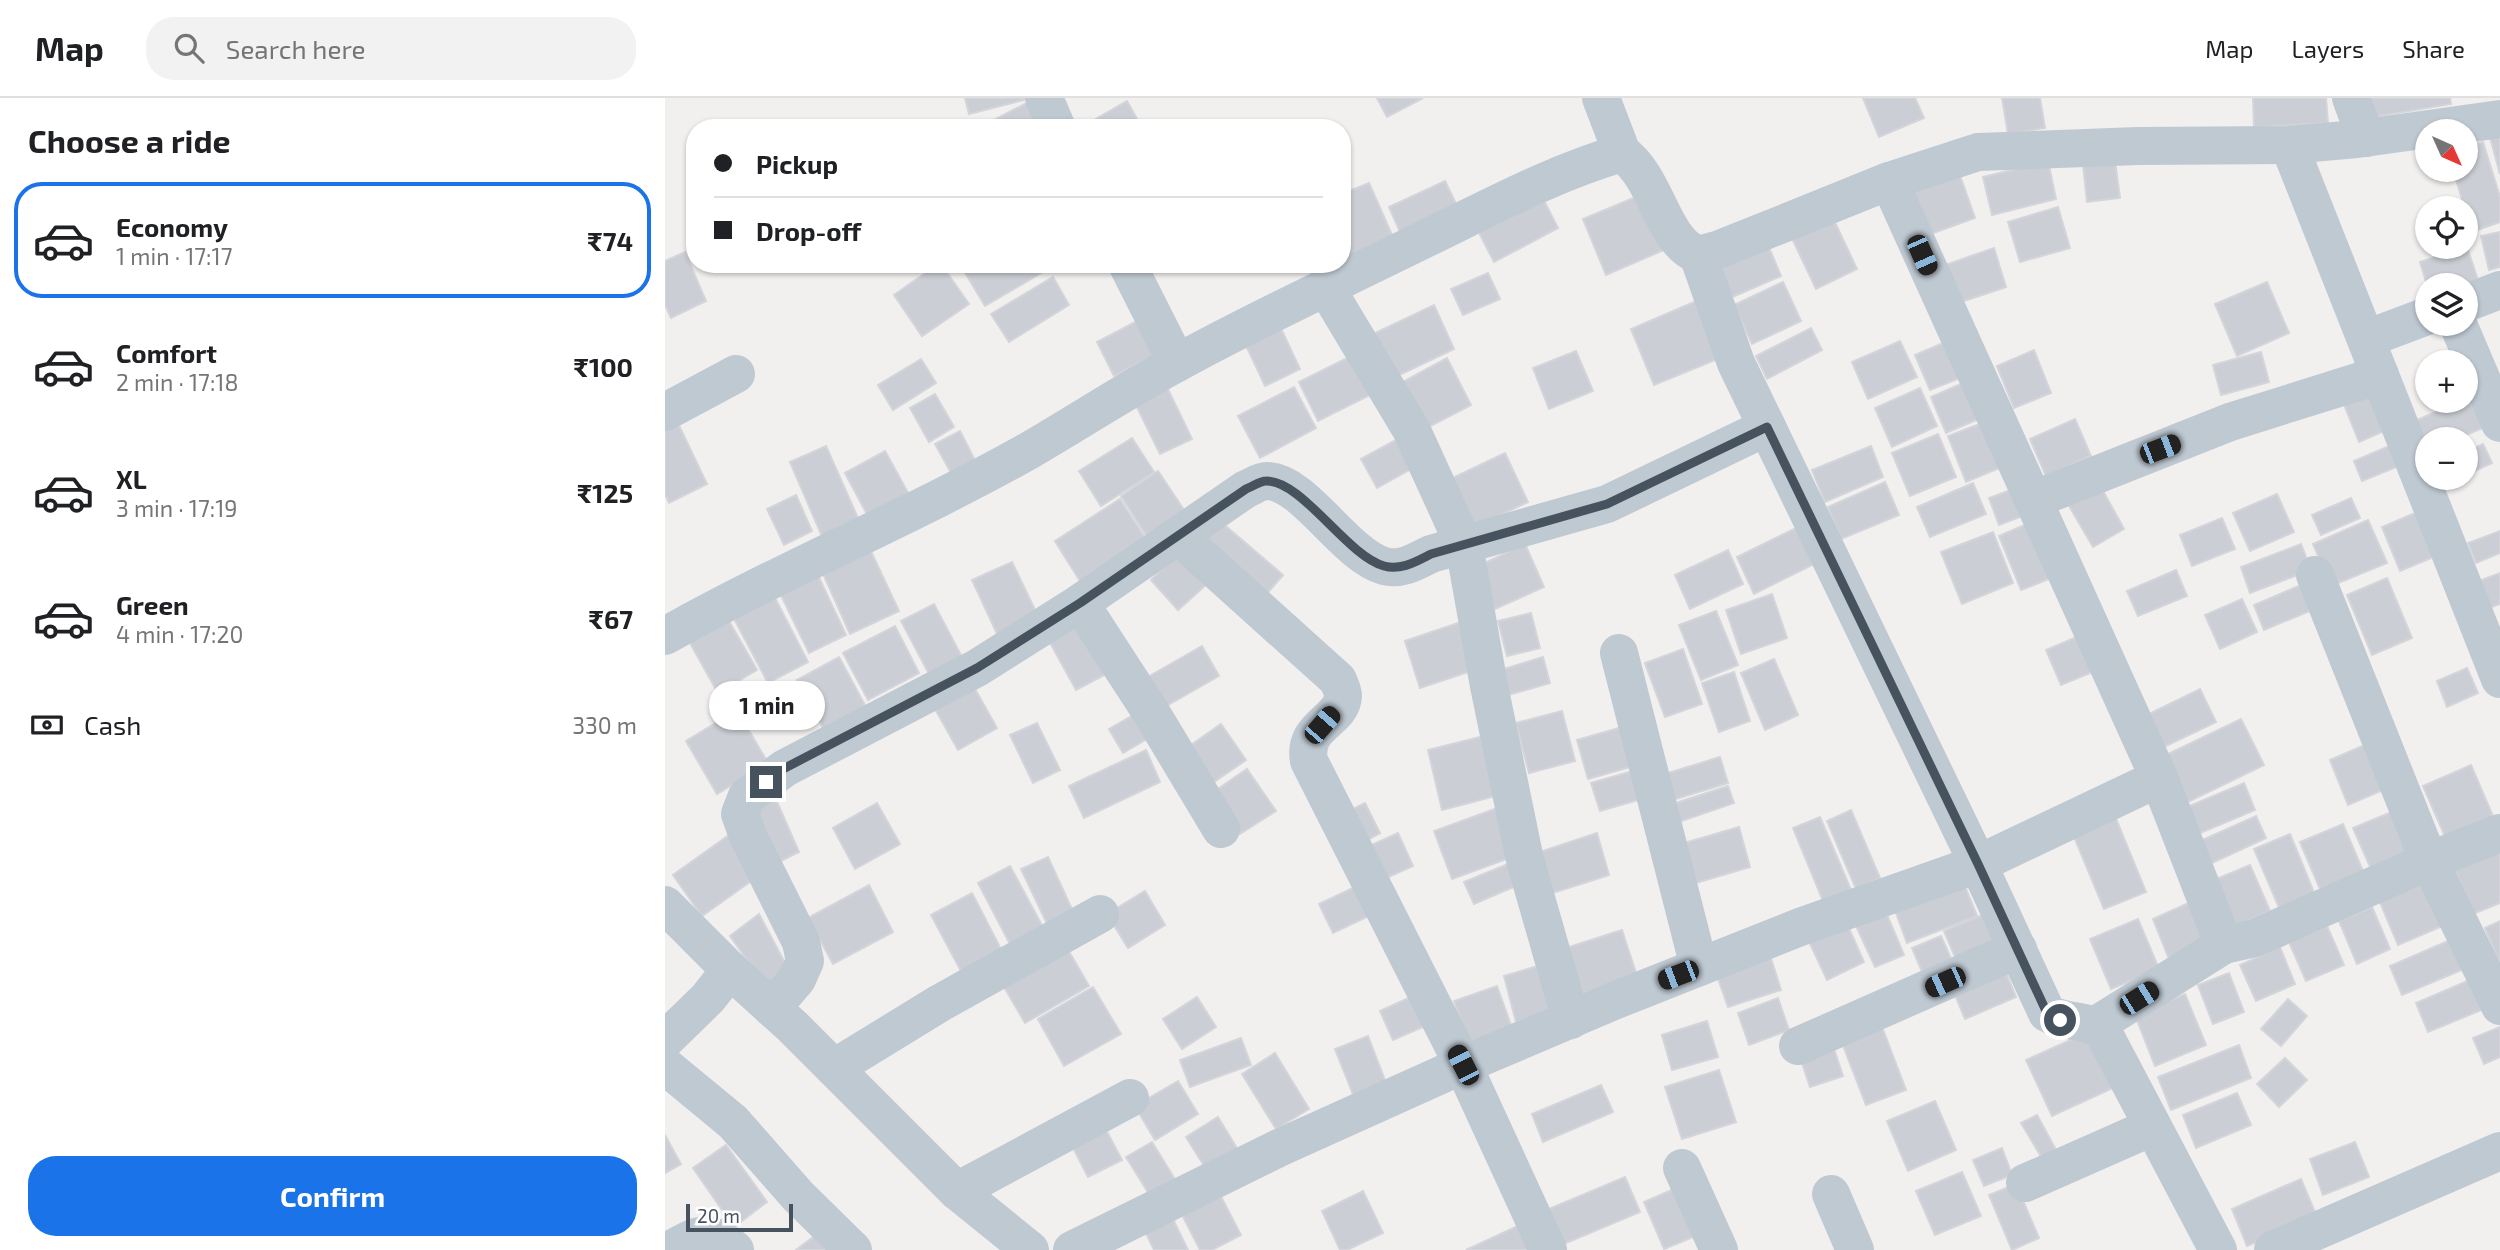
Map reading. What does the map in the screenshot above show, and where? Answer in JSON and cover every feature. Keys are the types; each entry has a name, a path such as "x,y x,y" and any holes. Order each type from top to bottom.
{"street":[{"path":"1044,98 1053,119"},
{"path":"1601,98 1622,153 1634,162 1648,182 1677,239 1685,248 1699,255 1889,181 1978,152 2139,146 2289,145 2366,138 2500,119"},
{"path":"2351,98 2366,138"},
{"path":"2289,145 2500,679"},
{"path":"665,636 762,583 928,505 1029,450 1177,363 1325,286 1525,190 1596,160 1622,153"},
{"path":"1889,181 2159,778 2224,945"},
{"path":"1699,255 1737,363 2047,1013 2060,1020 2096,1025 2107,1037 2218,1250"},
{"path":"1132,273 1177,363"},
{"path":"1325,286 1412,431 1464,545 1489,686 1525,860 1570,1020"},
{"path":"2478,298 2500,290"},
{"path":"2366,339 2415,321"},
{"path":"2463,336 2500,423"},
{"path":"665,412 736,374"},
{"path":"2033,500 2230,422 2380,375"},
{"path":"772,1008 797,979 805,961 801,942 748,836 740,814 747,796 785,768 977,668 1080,603 1246,489 1265,481 1285,485 1366,557 1385,566 1404,566 1431,554 1607,504 1767,427"},
{"path":"1178,536 1338,680 1344,694 1341,704 1311,738 1306,748 1309,761 1463,1065 1548,1250"},
{"path":"2315,575 2429,861 2500,1006"},
{"path":"1080,603 1152,714 1220,829"},
{"path":"1619,653 1699,967"},
{"path":"1072,1250 1281,1147 1463,1065 1800,927 1978,864 2159,778"},
{"path":"2096,1025 2224,945 2255,939 2429,861 2500,833"},
{"path":"665,905 719,984 772,1008 957,1191 1030,1250"},
{"path":"834,1068 940,1003 1100,914"},
{"path":"1797,1046 2018,949"},
{"path":"665,1040 719,984"},
{"path":"665,1066 733,1122 798,1196 853,1250"},
{"path":"957,1191 1130,1098"},
{"path":"2025,1183 2152,1127"},
{"path":"2273,1250 2500,1151"},
{"path":"1682,1168 1719,1250"},
{"path":"1831,1194 1855,1250"},
{"path":"670,1250 708,1234 722,1239 735,1250"}],"building":[{"path":"965,98 1031,98 969,114"},
{"path":"1036,98 1046,119 996,119"},
{"path":"1377,98 1423,98 1387,117"},
{"path":"1863,98 1915,98 1924,118 1879,137"},
{"path":"2002,98 2040,98 2045,128 2008,134"},
{"path":"2253,98 2326,98 2328,123 2254,127"},
{"path":"2371,98 2450,98 2451,104 2373,117"},
{"path":"1127,101 1137,119 1096,119"},
{"path":"2500,126 2500,174 2488,130"},
{"path":"2483,142 2500,197 2500,222 2478,230 2478,196 2461,196 2457,182 2478,182 2478,143"},
{"path":"2115,160 2120,198 2087,202 2083,164"},
{"path":"2048,161 2056,199 1992,215 1983,177"},
{"path":"1957,167 1975,218 1928,235 1910,184"},
{"path":"1445,181 1460,212 1403,239 1389,207"},
{"path":"1369,183 1396,244 1351,263 1351,190"},
{"path":"1537,187 1558,228 1494,262 1473,221"},
{"path":"1650,191 1673,246 1606,275 1583,219"},
{"path":"2058,207 2070,248 2020,262 2008,222"},
{"path":"1831,214 1857,269 1816,289 1790,234"},
{"path":"2500,232 2500,267 2489,270 2481,236"},
{"path":"1765,238 1781,276 1728,299 1712,261"},
{"path":"1994,248 2006,287 1958,303 1945,265"},
{"path":"685,252 686,273 694,273 706,301 671,318 665,305 665,261"},
{"path":"2429,259 2471,259 2476,273 2423,273 2420,262"},
{"path":"925,273 947,273 969,304 922,336 894,295"},
{"path":"965,273 1041,273 985,306"},
{"path":"1488,273 1500,299 1463,315 1451,289"},
{"path":"1053,277 1069,305 1009,342 991,314"},
{"path":"1783,282 1801,321 1752,344 1734,305"},
{"path":"2267,282 2289,333 2237,356 2215,304"},
{"path":"1701,299 1725,356 1654,385 1631,329"},
{"path":"1434,305 1454,349 1391,379 1371,335"},
{"path":"1139,320 1157,354 1114,376 1097,342"},
{"path":"1277,320 1300,369 1265,386 1242,337"},
{"path":"1811,328 1822,350 1767,379 1756,356"},
{"path":"1955,338 1970,374 1930,390 1915,355"},
{"path":"1900,341 1917,377 1868,399 1852,362"},
{"path":"2034,350 2051,393 2014,408 1997,366"},
{"path":"1361,351 1380,390 1318,421 1299,382"},
{"path":"1576,351 1593,391 1549,409 1533,368"},
{"path":"2261,352 2269,382 2221,395 2213,365"},
{"path":"1447,358 1471,405 1423,430 1399,384"},
{"path":"921,359 936,383 893,410 878,385"},
{"path":"1972,379 1988,415 1946,433 1931,397"},
{"path":"2368,380 2389,429 2359,442 2339,392"},
{"path":"1164,381 1192,439 1160,454 1132,397"},
{"path":"1294,387 1316,428 1260,458 1238,416"},
{"path":"1920,388 1937,426 1892,447 1875,408"},
{"path":"2480,393 2494,423 2478,430 2478,427 2415,427 2415,432 2410,423 2433,413 2478,413"},
{"path":"935,394 954,427 929,442 910,408"},
{"path":"674,415 707,484 669,503 665,494 665,419"},
{"path":"2075,419 2091,456 2046,476 2030,439"},
{"path":"1990,420 2009,464 1966,482 1948,436"},
{"path":"960,431 980,470 956,482 935,444"},
{"path":"1938,434 1956,477 1910,496 1892,453"},
{"path":"1403,436 1418,465 1377,488 1361,459"},
{"path":"1132,438 1154,472 1101,506 1079,471"},
{"path":"2396,443 2404,464 2362,481 2354,461"},
{"path":"2483,444 2492,463 2478,469 2478,446"},
{"path":"826,446 861,525 824,541 790,462"},
{"path":"1871,446 1883,477 1825,502 1812,470"},
{"path":"885,451 911,498 870,520 845,473"},
{"path":"1505,453 1528,502 1466,531 1444,482"},
{"path":"1158,471 1186,513 1148,538 1121,496"},
{"path":"2097,480 2124,529 2093,547 2065,499"},
{"path":"1885,482 1899,515 1841,539 1828,507"},
{"path":"1973,483 1986,514 1930,537 1917,507"},
{"path":"2021,486 2033,512 1999,525 1989,498"},
{"path":"2277,494 2294,532 2250,551 2233,513"},
{"path":"796,495 812,531 784,545 767,509"},
{"path":"2351,498 2360,518 2321,535 2312,515"},
{"path":"1120,499 1151,547 1085,589 1055,541"},
{"path":"2422,510 2441,554 2400,571 2382,527"},
{"path":"2222,518 2235,549 2192,566 2180,535"},
{"path":"2036,520 2059,575 2021,590 1999,536"},
{"path":"2368,520 2387,563 2331,586 2313,544"},
{"path":"1221,522 1283,575 1263,598 1201,545"},
{"path":"1806,523 1824,559 1754,594 1737,557"},
{"path":"2500,531 2500,553 2476,563 2468,543"},
{"path":"1993,532 2013,583 1962,604 1941,552"},
{"path":"1525,544 1544,587 1495,609 1476,567"},
{"path":"2301,544 2311,570 2250,593 2241,567"},
{"path":"868,545 899,611 850,634 820,567"},
{"path":"1728,550 1743,584 1690,609 1675,575"},
{"path":"1178,554 1207,584 1178,610 1151,580"},
{"path":"1012,562 1038,616 998,636 972,580"},
{"path":"815,569 846,635 809,653 777,587"},
{"path":"2176,570 2187,596 2138,616 2127,591"},
{"path":"2500,573 2500,604 2489,608 2479,581"},
{"path":"2387,578 2412,638 2372,655 2347,595"},
{"path":"2313,580 2324,605 2264,630 2254,605"},
{"path":"773,594 808,662 768,683 732,615"},
{"path":"1772,594 1787,638 1741,654 1726,610"},
{"path":"2242,599 2257,632 2220,649 2205,615"},
{"path":"934,604 962,657 929,674 901,621"},
{"path":"1716,611 1738,665 1701,680 1679,625"},
{"path":"1531,613 1540,648 1507,656 1498,621"},
{"path":"725,614 757,670 718,693 686,636"},
{"path":"1085,620 1112,671 1076,690 1048,639"},
{"path":"1464,621 1480,668 1420,688 1405,641"},
{"path":"895,626 919,673 868,700 843,653"},
{"path":"2081,635 2095,671 2061,685 2046,650"},
{"path":"1202,646 1219,676 1156,712 1139,682"},
{"path":"1683,649 1702,704 1665,717 1645,663"},
{"path":"839,657 866,707 824,730 797,680"},
{"path":"1543,657 1550,683 1508,695 1501,670"},
{"path":"1774,659 1798,715 1765,730 1741,673"},
{"path":"2467,668 2478,693 2447,707 2437,681"},
{"path":"1734,672 1750,721 1719,732 1702,683"},
{"path":"970,680 997,728 958,750 931,702"},
{"path":"2200,689 2216,722 2164,747 2149,714"},
{"path":"737,710 768,763 717,794 686,741"},
{"path":"1140,711 1154,735 1123,753 1109,729"},
{"path":"1562,711 1575,761 1529,773 1516,723"},
{"path":"2241,719 2264,765 2188,802 2166,755"},
{"path":"1037,723 1060,770 1033,783 1010,735"},
{"path":"1221,724 1246,760 1208,786 1184,750"},
{"path":"1626,726 1637,765 1588,779 1577,740"},
{"path":"1488,735 1503,794 1442,810 1428,750"},
{"path":"2376,740 2395,785 2348,805 2330,760"},
{"path":"1146,750 1160,782 1084,818 1069,786"},
{"path":"1720,757 1728,783 1669,801 1662,775"},
{"path":"2471,765 2495,821 2447,841 2423,786"},
{"path":"1647,767 1655,795 1600,811 1591,783"},
{"path":"1247,769 1276,811 1240,834 1212,793"},
{"path":"2244,783 2255,810 2198,834 2187,807"},
{"path":"1728,786 1734,803 1676,823 1670,805"},
{"path":"774,795 799,852 773,865 749,809"},
{"path":"877,803 900,844 855,869 833,828"},
{"path":"1365,803 1380,833 1362,843 1347,812"},
{"path":"1500,807 1518,855 1452,879 1434,831"},
{"path":"2401,808 2422,858 2375,878 2353,828"},
{"path":"2112,809 2146,892 2104,909 2070,827"},
{"path":"1851,810 1880,878 1856,889 1827,821"},
{"path":"2256,816 2266,838 2210,864 2200,841"},
{"path":"1820,817 1851,890 1823,901 1793,828"},
{"path":"2343,824 2368,883 2325,901 2300,842"},
{"path":"1739,827 1750,867 1692,884 1681,844"},
{"path":"732,833 761,874 702,916 673,875"},
{"path":"1398,833 1413,866 1382,880 1367,847"},
{"path":"1597,833 1609,875 1543,896 1531,855"},
{"path":"2290,834 2315,895 2280,910 2254,849"},
{"path":"2497,847 2500,855 2500,903 2473,914 2453,866"},
{"path":"1048,857 1076,918 1050,930 1021,869"},
{"path":"1515,861 1523,883 1474,904 1464,882"},
{"path":"2250,865 2270,911 2234,927 2214,880"},
{"path":"1010,866 1044,929 1011,946 978,883"},
{"path":"2434,877 2452,922 2398,945 2379,900"},
{"path":"1964,884 1977,916 1907,943 1895,910"},
{"path":"869,885 893,932 833,964 808,918"},
{"path":"1357,886 1371,915 1333,933 1319,904"},
{"path":"1145,891 1165,925 1128,948 1107,914"},
{"path":"972,893 1003,953 963,975 931,915"},
{"path":"2197,899 2214,945 2173,969 2153,919"},
{"path":"1882,903 1904,955 1875,967 1852,917"},
{"path":"2372,907 2390,949 2357,964 2339,921"},
{"path":"1989,912 2002,945 1958,964 1944,931"},
{"path":"759,914 786,965 767,988 730,936"},
{"path":"1843,915 1864,962 1827,980 1805,933"},
{"path":"2138,919 2159,969 2111,989 2090,939"},
{"path":"2500,921 2500,964 2485,928"},
{"path":"2327,926 2344,965 2306,981 2289,942"},
{"path":"1622,930 1637,976 1572,997 1557,951"},
{"path":"2464,934 2476,964 2402,995 2390,966"},
{"path":"1941,936 1955,968 1926,981 1912,948"},
{"path":"2280,947 2295,984 2256,1001 2240,965"},
{"path":"1067,948 1089,986 1025,1023 1003,985"},
{"path":"1769,952 1781,990 1728,1007 1715,970"},
{"path":"1545,964 1558,1010 1516,1022 1504,976"},
{"path":"2004,968 2016,997 1965,1019 1953,990"},
{"path":"2229,973 2244,1012 2213,1024 2198,985"},
{"path":"2479,976 2491,1006 2428,1032 2416,1003"},
{"path":"1497,986 1512,1028 1469,1043 1454,1001"},
{"path":"1093,987 1121,1034 1064,1066 1038,1019"},
{"path":"1419,993 1432,1023 1393,1040 1380,1011"},
{"path":"2185,994 2206,1045 2155,1066 2135,1015"},
{"path":"1197,997 1216,1027 1182,1049 1163,1019"},
{"path":"1778,998 1789,1030 1749,1045 1738,1013"},
{"path":"2288,999 2307,1016 2281,1046 2261,1029"},
{"path":"1879,1019 1906,1090 1866,1105 1839,1035"},
{"path":"1707,1021 1718,1057 1672,1070 1662,1035"},
{"path":"2500,1027 2500,1057 2484,1064 2473,1038"},
{"path":"2090,1031 2115,1087 2052,1116 2026,1060"},
{"path":"1368,1036 1388,1088 1356,1102 1335,1049"},
{"path":"1241,1038 1251,1065 1190,1087 1180,1060"},
{"path":"1831,1040 1843,1076 1810,1087 1798,1051"},
{"path":"2239,1045 2251,1078 2171,1110 2158,1077"},
{"path":"1275,1053 1309,1109 1276,1129 1242,1074"},
{"path":"2285,1058 2307,1080 2279,1107 2257,1084"},
{"path":"1719,1070 1736,1122 1682,1139 1665,1087"},
{"path":"1178,1081 1198,1114 1155,1140 1135,1106"},
{"path":"1601,1085 1613,1112 1543,1142 1532,1114"},
{"path":"2237,1093 2251,1125 2196,1148 2183,1115"},
{"path":"1935,1101 1956,1150 1908,1171 1887,1121"},
{"path":"2037,1115 2060,1157 2046,1165 2021,1123"},
{"path":"1218,1117 1238,1150 1206,1169 1186,1137"},
{"path":"1105,1128 1122,1160 1088,1177 1072,1146"},
{"path":"665,1135 681,1164 665,1173"},
{"path":"1152,1142 1176,1181 1151,1197 1126,1157"},
{"path":"2355,1142 2369,1177 2323,1195 2310,1159"},
{"path":"726,1145 767,1202 734,1227 693,1168"},
{"path":"2002,1148 2012,1175 1984,1186 1973,1160"},
{"path":"1962,1172 1981,1216 1935,1235 1916,1191"},
{"path":"1625,1177 1640,1212 1559,1246 1544,1211"},
{"path":"2301,1179 2317,1217 2247,1246 2232,1209"},
{"path":"2016,1184 2039,1238 2012,1250 1989,1195"},
{"path":"1683,1185 1703,1233 1664,1249 1644,1202"},
{"path":"1217,1189 1241,1235 1212,1250 1200,1250 1179,1209"},
{"path":"1363,1191 1383,1233 1347,1250 1340,1250 1322,1211"},
{"path":"1169,1211 1188,1250 1154,1250 1142,1225"},
{"path":"1522,1224 1534,1250 1466,1250"},
{"path":"817,1234 832,1250 796,1250"}],"route":[{"path":"766,782 785,768 977,668 1080,603 1246,489 1265,481 1285,485 1366,557 1385,566 1404,566 1431,554 1607,504 1767,427 2047,1013 2060,1020"}]}
